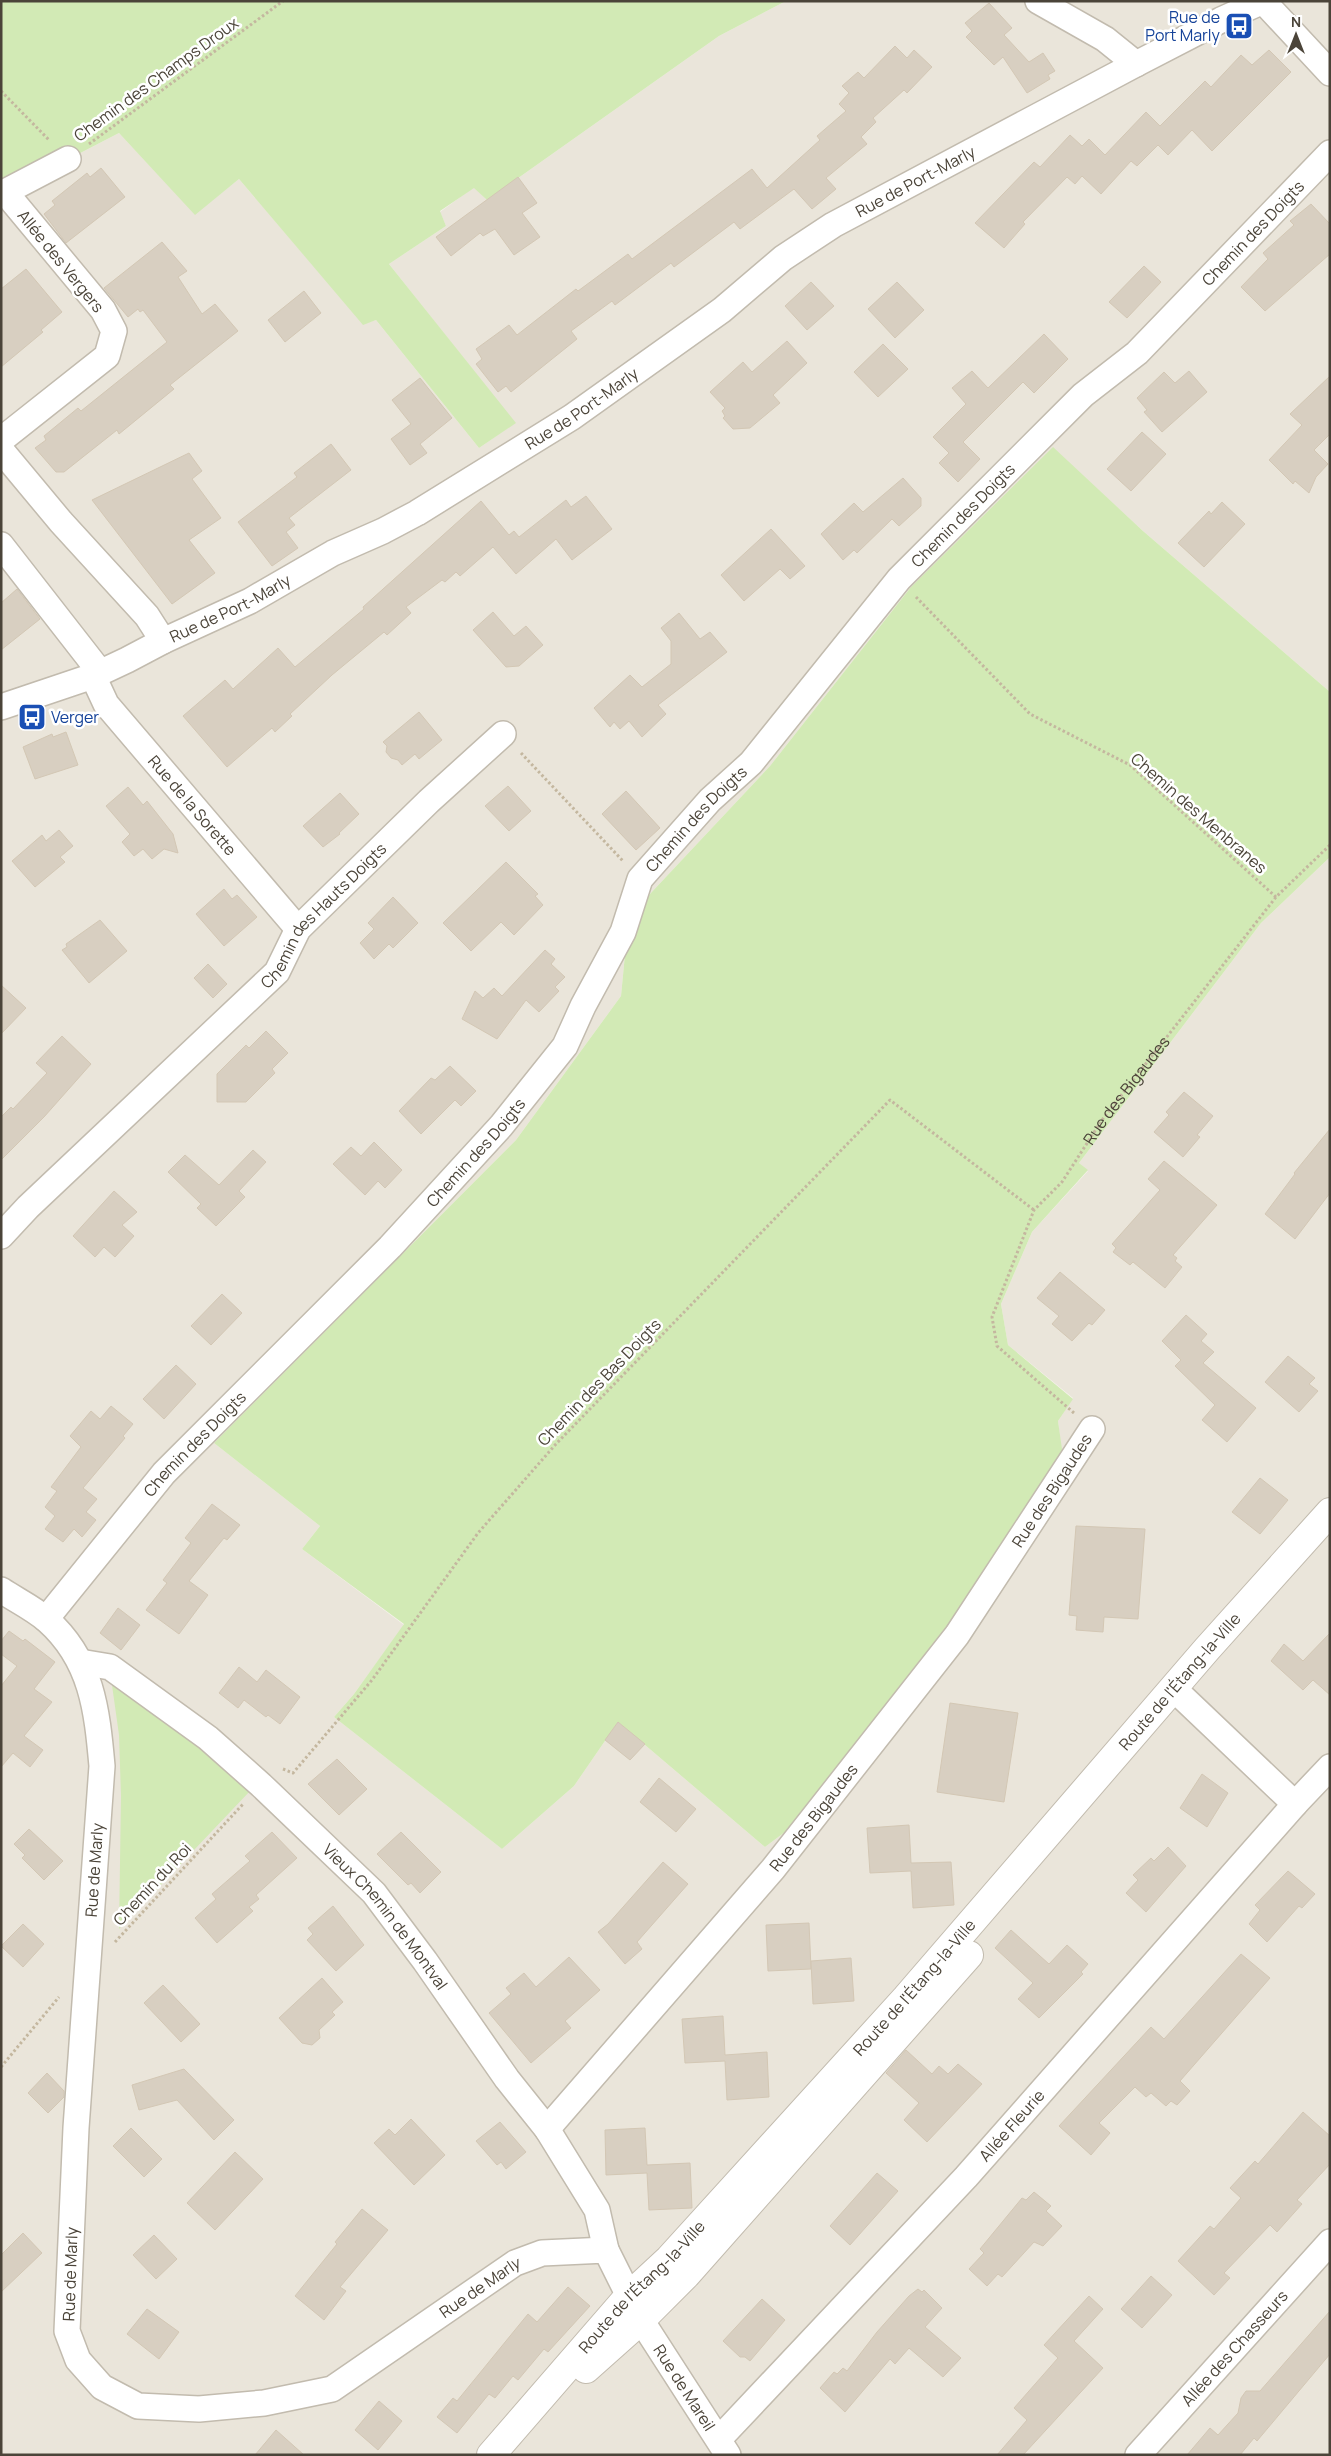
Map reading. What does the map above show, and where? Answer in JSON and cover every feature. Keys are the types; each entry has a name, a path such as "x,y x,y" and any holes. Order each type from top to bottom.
{"street":[{"path":"1038,1 1105,39 1136,64"},
{"path":"1263,1 1330,73"},
{"name":"Rue de Port-Marly","path":"1,707 97,674 250,601 333,553 383,531 417,513 572,417 722,310 783,258 833,225 1136,64 1263,1"},
{"name":"Chemin des Doigts","path":"46,1619 164,1473 390,1247 501,1126 565,1046 583,1006 623,932 640,879 710,800 751,763 900,579 1083,395 1137,353 1330,153"},
{"name":"Allée des Vergers","path":"1,440 107,356 114,331 103,310 5,192 68,159"},
{"path":"1,450 61,522 147,616 163,641"},
{"path":"6,561 97,674"},
{"name":"Rue de la Sorette","path":"97,674 106,704 298,929"},
{"name":"Chemin des Hauts Doigts","path":"1,1236 28,1207 277,972 298,929 429,801 503,734"},
{"name":"Rue des Bigaudes","path":"547,2129 772,1868 957,1635 1092,1429"},
{"name":"Route de l'Étang-la-Ville","path":"491,2455 634,2309 686,2274 768,2166 835,2092 913,2020 1330,1512"},
{"name":"Route de l'Étang-la-Ville","path":"1180,1695 1330,1538"},
{"name":"Rue de Marly","path":"2,1591 46,1619 72,1648 90,1684 97,1717 102,1766 76,2128 67,2331 78,2360 102,2387 138,2406 199,2409 264,2402 332,2389 515,2263 542,2253 606,2250"},
{"name":"Vieux Chemin de Montval","path":"80,1662 110,1667 208,1738 269,1775 374,1894 425,1961 507,2079 547,2129 597,2210 606,2250"},
{"path":"1180,1695 1295,1804"},
{"name":"Allée Fleurie","path":"724,2447 1295,1804 1330,1767"},
{"name":"Allée des Chasseurs","path":"1138,2455 1330,2242"},
{"path":"606,2250 634,2309"},
{"name":"Route de l'Étang-la-Ville","path":"501,2455 588,2368 634,2309"},
{"name":"Rue de Mareil","path":"634,2309 724,2447"}],"path":[{"name":"Chemin des Champs Droux","path":"68,159 283,1"},
{"path":"1,91 68,159"},
{"name":"Chemin des Menbranes","path":"900,579 1030,714 1130,765 1276,897"},
{"path":"503,734 640,879"},
{"name":"Rue des Bigaudes","path":"1092,1429 997,1346 992,1317 1034,1210 1062,1182 1102,1120 1276,897 1330,845"},
{"name":"Chemin des Bas Doigts","path":"269,1775 292,1773 372,1680 478,1534 556,1444 890,1100 1034,1210"},
{"name":"Chemin du Roi","path":"1,2067 74,1979 118,1940 269,1775"}],"shaded area":[{"path":"786,1 1330,1 1330,692 1143,531 1053,448 911,587 770,766 649,895 626,944 621,996 516,1140 214,1443 320,1526 302,1549 404,1625 354,1694 334,1717 502,1849 574,1786 618,1722 765,1847 785,1832 949,1638 1063,1463 1058,1421 1073,1398 1008,1345 1001,1304 1032,1232 1088,1171 1079,1163 1261,923 1330,857 1330,2455 1,2455 1,194 119,133 195,214 239,179 363,324 376,320 479,448 515,423 389,264 446,226 440,212 474,187 487,200 719,36"}],"green space":[{"path":"1,1 786,1 719,36 487,200 474,188 440,211 446,226 389,264 516,423 479,448 376,320 363,325 239,179 195,215 119,133 1,194"},
{"path":"1053,447 1143,531 1330,692 1330,857 1261,923 1079,1163 1088,1170 1032,1232 1001,1304 1008,1345 1073,1399 1058,1421 1064,1463 949,1638 785,1832 765,1847 618,1722 574,1786 502,1849 334,1717 354,1694 404,1624 302,1549 320,1526 214,1443 516,1140 621,996 626,944 649,895 770,766 911,587"},
{"path":"111,1678 206,1748 250,1791 119,1929 121,1796 119,1735"}],"building":[{"path":"989,3 1012,28 1004,35 1029,62 1043,53 1055,71 1048,75 1050,79 1027,93 1003,57 994,65 966,37 972,31 965,23"},
{"path":"895,46 907,58 914,50 932,67 907,93 904,90 873,118 876,122 861,137 867,144 826,178 836,189 812,209 794,189 740,229 734,222 674,267 671,263 615,305 612,301 571,331 577,339 511,392 506,386 498,392 476,364 482,359 476,349 509,325 517,335 576,289 578,291 628,254 632,259 752,169 767,188 820,140 817,136 846,111 839,104 849,93 842,86 858,72 864,78"},
{"path":"1269,50 1291,72 1212,151 1192,130 1168,155 1158,145 1137,166 1131,161 1101,194 1082,176 1075,184 1067,177 1023,222 1025,224 1004,248 975,223 1034,162 1040,167 1070,135 1082,146 1089,139 1105,155 1146,112 1160,126 1205,81 1211,87 1241,55 1252,65"},
{"path":"101,168 125,197 66,243 44,214 55,205 52,201 87,173 90,177"},
{"path":"518,177 537,203 522,213 540,237 514,255 495,229 483,236 480,233 451,256 436,237"},
{"path":"1311,204 1330,224 1330,254 1265,311 1241,287 1268,259 1263,253 1294,225 1290,221"},
{"path":"162,242 187,271 178,277 202,314 215,304 238,331 170,385 174,389 119,434 117,430 64,472 56,472 35,448 46,440 44,436 78,408 81,411 167,342 143,310 140,312 138,309 128,317 104,288"},
{"path":"1144,266 1161,282 1127,318 1109,302"},
{"path":"26,269 62,312 41,330 43,332 1,367 1,289"},
{"path":"811,282 834,306 807,330 785,306"},
{"path":"897,282 924,310 895,338 868,309"},
{"path":"304,291 321,313 285,342 268,320"},
{"path":"1044,334 1068,359 1034,393 1023,382 963,442 980,459 958,482 939,463 949,453 933,437 966,404 952,388 972,371 988,388"},
{"path":"787,341 807,363 773,395 780,403 750,428 733,429 723,418 725,416 722,411 725,408 710,392 743,362 752,372"},
{"path":"883,344 908,369 878,397 854,372"},
{"path":"1189,371 1207,392 1162,432 1144,412 1147,410 1137,398 1164,372 1175,383"},
{"path":"1330,376 1330,434 1314,450 1328,464 1316,477 1309,493 1295,481 1293,484 1269,460 1302,425 1290,414"},
{"path":"420,378 452,418 420,444 427,453 410,465 391,439 411,424 392,400"},
{"path":"1142,432 1166,454 1131,491 1107,469"},
{"path":"331,444 351,470 289,518 295,525 286,532 298,548 272,566 238,522 297,477 294,473"},
{"path":"189,453 202,471 192,479 221,518 189,540 215,573 172,604 92,500"},
{"path":"903,478 921,498 921,506 899,526 892,519 857,553 854,550 843,560 821,534 854,503 863,512"},
{"path":"586,496 612,529 572,560 556,539 516,574 493,547 460,576 456,572 445,582 442,580 406,607 411,613 387,635 384,632 332,675 290,714 292,716 275,732 272,728 227,767 183,716 225,680 233,689 278,648 295,667 364,609 363,607 481,501 509,535 514,531 519,537 566,500 571,507"},
{"path":"1222,502 1245,524 1204,567 1178,543 1209,511 1211,514"},
{"path":"771,529 805,566 790,579 780,569 744,601 721,575"},
{"path":"17,589 40,619 1,650 1,603"},
{"path":"493,612 514,636 526,626 543,645 519,666 506,667 473,630"},
{"path":"679,613 700,639 710,632 727,652 658,705 666,714 642,737 629,721 620,729 614,722 610,727 594,708 630,675 642,687 671,664 671,641 661,628"},
{"path":"419,712 442,740 419,759 415,754 402,765 398,760 391,758 386,752 387,746 383,742"},
{"path":"66,732 78,765 35,779 23,747 52,734 53,737"},
{"path":"508,786 531,811 509,831 485,806"},
{"path":"128,787 143,805 147,801 173,834 178,853 164,849 152,859 143,849 134,856 122,842 130,834 106,806"},
{"path":"626,791 660,828 636,850 602,814"},
{"path":"340,793 359,814 340,834 323,847 303,826"},
{"path":"59,830 73,846 60,857 65,862 35,887 12,861 42,835 46,841"},
{"path":"506,862 538,894 535,896 543,905 514,935 501,922 471,951 443,923"},
{"path":"224,889 232,899 237,895 257,917 224,946 196,914"},
{"path":"393,897 418,923 393,948 389,944 374,959 360,943 374,929 368,923"},
{"path":"100,920 127,951 89,983 62,950 67,947 66,944"},
{"path":"545,950 555,959 551,964 565,977 555,987 559,991 539,1012 526,1000 497,1039 462,1019 475,991 483,998 494,988 502,996"},
{"path":"208,964 227,984 213,998 194,978"},
{"path":"1,985 26,1008 1,1034"},
{"path":"266,1031 288,1053 272,1069 275,1073 246,1102 217,1102 217,1074 246,1045 249,1048"},
{"path":"62,1036 91,1064 44,1117 1,1160 1,1117 11,1107 13,1109 47,1073 36,1063"},
{"path":"450,1066 476,1091 461,1106 455,1100 421,1134 399,1111 431,1078 435,1080"},
{"path":"1184,1092 1213,1116 1197,1135 1200,1137 1183,1157 1154,1132 1169,1115 1166,1112"},
{"path":"1330,1129 1330,1193 1295,1239 1265,1214 1294,1173"},
{"path":"374,1142 402,1170 385,1188 378,1181 365,1195 333,1164 351,1147 361,1156"},
{"path":"253,1150 266,1162 239,1191 245,1197 216,1226 197,1208 201,1204 168,1172 185,1155 219,1185"},
{"path":"1164,1161 1217,1205 1173,1255 1177,1258 1175,1261 1182,1267 1165,1288 1133,1262 1130,1265 1113,1252 1116,1248 1112,1244 1160,1190 1148,1179"},
{"path":"114,1191 137,1212 122,1225 134,1236 115,1257 104,1247 95,1257 73,1236"},
{"path":"1060,1272 1105,1310 1092,1325 1089,1323 1072,1341 1052,1324 1059,1316 1037,1298"},
{"path":"222,1294 242,1313 211,1345 191,1326"},
{"path":"1186,1315 1207,1334 1201,1341 1214,1352 1203,1363 1256,1408 1227,1442 1202,1420 1215,1405 1175,1366 1181,1360 1162,1341"},
{"path":"1288,1356 1315,1378 1309,1384 1318,1391 1299,1412 1265,1382"},
{"path":"176,1365 196,1384 164,1419 143,1399"},
{"path":"111,1406 133,1424 123,1436 125,1438 83,1488 97,1499 86,1512 96,1520 82,1537 74,1529 63,1542 45,1529 55,1516 45,1507 57,1491 51,1487 81,1447 70,1436 91,1411 100,1419"},
{"path":"1260,1478 1288,1500 1260,1534 1232,1512"},
{"path":"212,1504 240,1525 227,1540 224,1538 189,1581 208,1595 179,1634 146,1610 167,1583 163,1580 191,1543 185,1538"},
{"path":"1076,1526 1145,1529 1138,1619 1104,1617 1103,1632 1076,1630 1077,1616 1069,1615"},
{"path":"118,1608 140,1625 121,1650 100,1633"},
{"path":"9,1631 23,1641 25,1639 55,1662 34,1689 52,1702 24,1736 43,1750 30,1767 13,1753 1,1767 1,1686 17,1666 1,1654 1,1641"},
{"path":"1330,1633 1330,1695 1313,1680 1303,1690 1271,1661 1284,1644 1303,1661"},
{"path":"239,1667 257,1682 266,1670 300,1697 280,1724 268,1715 266,1717 244,1700 238,1708 219,1693"},
{"path":"950,1703 1018,1713 1004,1802 937,1792"},
{"path":"618,1722 645,1744 630,1760 605,1740"},
{"path":"337,1759 367,1789 339,1815 308,1784"},
{"path":"1202,1774 1228,1793 1207,1827 1180,1808"},
{"path":"659,1778 696,1809 676,1832 640,1802"},
{"path":"909,1825 911,1863 951,1862 954,1905 913,1908 911,1871 870,1873 867,1828"},
{"path":"29,1829 63,1861 44,1880 22,1858 25,1855 14,1844"},
{"path":"272,1832 297,1858 256,1895 259,1899 249,1907 253,1911 217,1943 195,1918 216,1899 212,1894 250,1861 245,1856"},
{"path":"401,1832 441,1872 420,1893 411,1883 408,1885 377,1854"},
{"path":"1168,1847 1186,1866 1146,1912 1126,1893 1138,1880 1133,1875 1151,1858 1154,1861"},
{"path":"663,1862 688,1884 637,1942 642,1949 625,1964 598,1932 608,1924"},
{"path":"1288,1871 1315,1894 1302,1908 1299,1906 1267,1942 1249,1924 1260,1910 1255,1905"},
{"path":"333,1906 364,1945 336,1971 307,1940 313,1934 308,1928"},
{"path":"809,1923 811,1969 768,1971 766,1925"},
{"path":"23,1924 44,1944 23,1967 1,1946"},
{"path":"1011,1930 1049,1964 1067,1945 1088,1964 1081,1972 1083,1974 1039,2018 1018,1999 1033,1983 995,1948"},
{"path":"1241,1954 1270,1978 1180,2081 1190,2091 1177,2105 1171,2101 1166,2106 1151,2093 1146,2097 1135,2087 1099,2123 1110,2133 1091,2155 1059,2126 1151,2027 1164,2039"},
{"path":"569,1957 600,1990 565,2021 571,2028 531,2063 489,2013 511,1994 506,1988 524,1973 536,1987"},
{"path":"851,1958 854,2001 813,2004 811,1961"},
{"path":"322,1978 343,2002 332,2012 335,2015 319,2030 320,2038 312,2045 302,2043 279,2018"},
{"path":"163,1985 200,2024 181,2042 144,2003"},
{"path":"723,2016 725,2055 767,2052 769,2097 727,2100 725,2061 685,2063 682,2019"},
{"path":"906,2050 932,2074 939,2066 948,2074 958,2064 982,2084 927,2142 904,2120 919,2103 886,2073"},
{"path":"184,2069 234,2120 214,2140 177,2100 139,2110 132,2085"},
{"path":"47,2073 64,2091 64,2097 48,2113 28,2093"},
{"path":"1303,2112 1330,2136 1330,2164 1297,2200 1302,2204 1277,2232 1270,2225 1224,2273 1230,2278 1214,2295 1178,2261 1210,2226 1214,2229 1241,2198 1230,2188 1255,2161 1258,2164"},
{"path":"411,2119 445,2155 414,2185 374,2143 389,2129 395,2135"},
{"path":"500,2122 526,2152 506,2169 501,2162 497,2165 476,2141"},
{"path":"131,2128 162,2159 144,2177 113,2146"},
{"path":"645,2128 647,2165 690,2163 692,2208 649,2210 647,2173 606,2175 605,2130"},
{"path":"235,2152 263,2179 215,2230 187,2203"},
{"path":"877,2173 898,2191 850,2245 830,2226"},
{"path":"1034,2192 1051,2206 1046,2211 1062,2226 1043,2246 1034,2242 1002,2277 998,2274 987,2286 969,2269 984,2253 980,2249 1022,2198 1026,2200"},
{"path":"362,2209 388,2230 340,2287 346,2291 324,2320 295,2296 337,2244 335,2242"},
{"path":"23,2233 42,2253 1,2292 1,2255"},
{"path":"154,2235 177,2259 156,2279 133,2255"},
{"path":"1151,2276 1172,2295 1142,2328 1121,2309"},
{"path":"568,2287 590,2306 548,2352 544,2349 518,2380 513,2376 495,2398 489,2394 457,2433 437,2417 453,2398 457,2401 528,2314 537,2322"},
{"path":"918,2289 922,2292 924,2290 942,2308 925,2327 961,2358 943,2377 909,2348 895,2364 890,2359 845,2412 820,2388 834,2372 837,2374 843,2368 847,2371 877,2332 909,2296"},
{"path":"1089,2296 1103,2309 1074,2341 1103,2368 1023,2455 997,2455 1027,2420 1014,2408 1058,2358 1044,2345"},
{"path":"762,2299 785,2320 750,2361 745,2357 740,2357 723,2341"},
{"path":"147,2309 179,2332 159,2359 127,2334"},
{"path":"1330,2311 1330,2354 1257,2441 1254,2438 1240,2455 1187,2455 1210,2428 1218,2435 1238,2413 1241,2398 1246,2391 1260,2391"},
{"path":"379,2401 402,2421 378,2450 355,2430"},
{"path":"276,2430 304,2455 255,2455"}],"place":[{"name":"Rue de Port Marly","path":"1239,26"},
{"name":"Verger","path":"32,717"}]}
